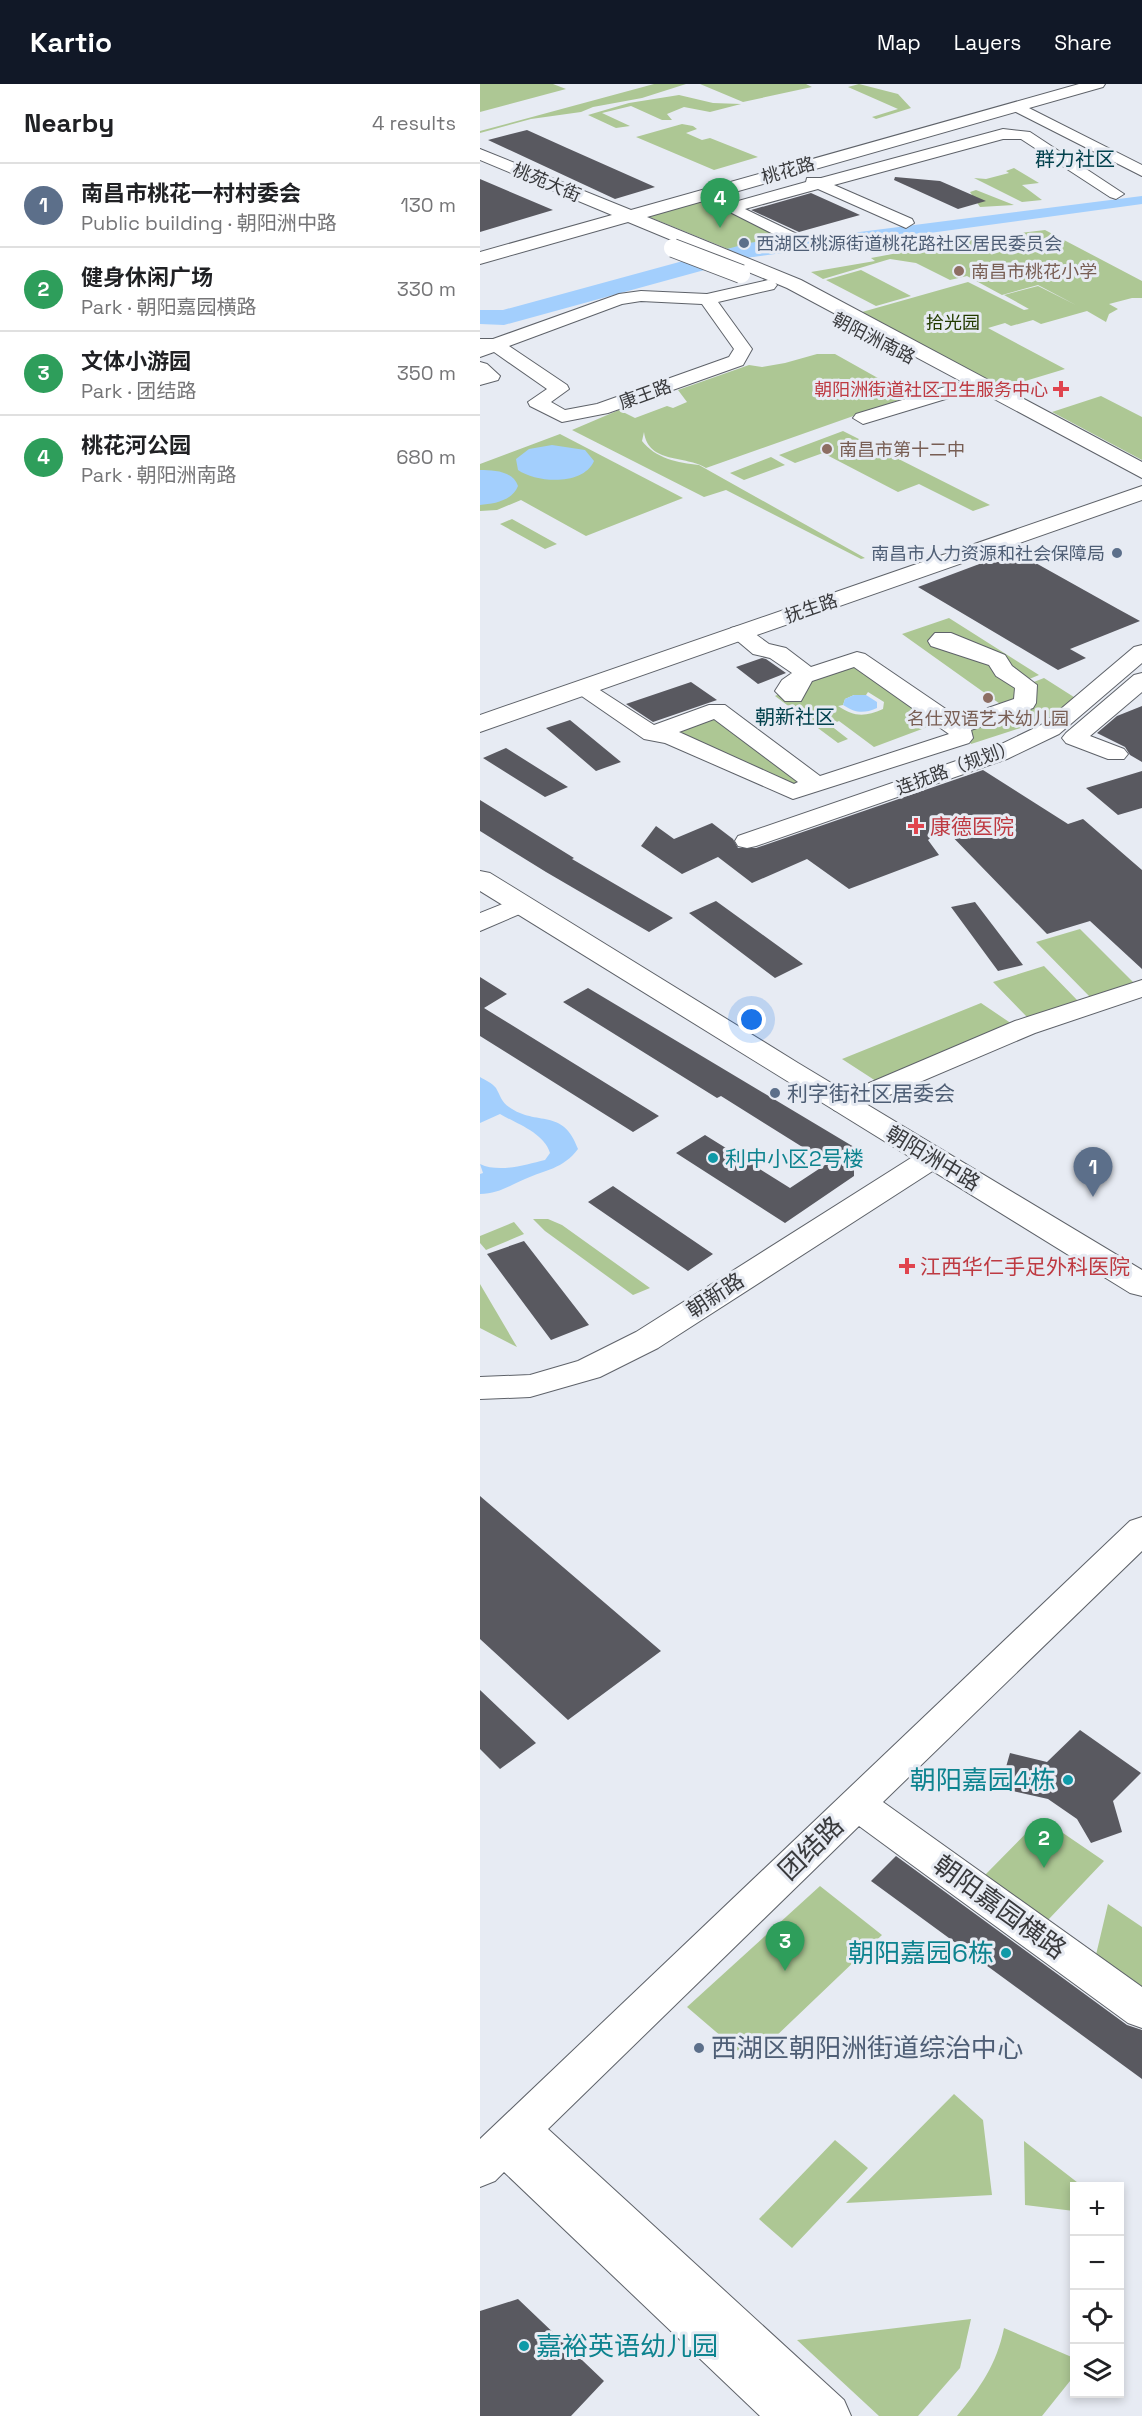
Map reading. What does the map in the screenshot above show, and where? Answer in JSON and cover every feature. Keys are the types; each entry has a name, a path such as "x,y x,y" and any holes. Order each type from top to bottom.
{"main road":[{"name":"桃花路","path":"480,251 1076,84"},
{"name":"桃花路","path":"480,258 609,216 790,170 1097,84"},
{"name":"桃苑大街","path":"480,154 609,216"},
{"name":"桃苑大街","path":"480,167 609,216"},
{"name":"朝阳洲南路","path":"609,216 692,243 890,345 1141,484"},
{"name":"朝阳洲南路","path":"609,216 673,248 756,276 794,284 856,316 1141,484"},
{"name":"抚生路","path":"480,724 739,633 1141,484"},
{"name":"抚生路","path":"480,710 1141,484"},
{"name":"朝阳洲中路","path":"480,879 1142,1285"}],"street":[{"path":"1017,106 1142,171"},
{"path":"793,238 730,208 1003,134 1025,135 1116,194"},
{"path":"790,170 906,223"},
{"path":"485,347 619,299 641,296 707,299 756,276"},
{"name":"康王路","path":"485,347 560,389 537,402 562,416 601,409 736,361 743,349 707,299"},
{"path":"480,368 491,376 480,379"},
{"path":"863,418 965,387"},
{"path":"581,688 667,737 793,792 961,738 956,727 856,658 806,676 778,653 761,649 739,633"},
{"path":"956,727 1025,703 1026,685 1004,671 998,660 974,652"},
{"name":"连抚路（规划）","path":"747,841 999,754 1051,729 1142,652"},
{"path":"1116,754 1074,738 1142,680"},
{"path":"667,737 717,710 817,785"},
{"path":"480,922 520,905"},
{"path":"844,1104 1025,1028 1092,1003 1142,988"},
{"path":"1092,1003 1098,1009 1142,994"},
{"name":"朝新路","path":"480,1388 530,1386 589,1369 647,1340 932,1158"},
{"path":"480,1366 513,1370 530,1386"},
{"name":"团结路","path":"501,2147 1142,1530"},
{"name":"朝阳嘉园横路","path":"857,1804 1142,2010"},
{"path":"501,2147 793,2416"},
{"path":"501,2147 828,2416"}],"green space":[{"path":"480,84 553,84 566,89 480,112"},
{"path":"654,84 686,84 642,98 593,107 581,112 531,119 480,133 480,131"},
{"path":"700,84 806,84 812,87 743,102"},
{"path":"859,84 898,94 911,108 876,119 872,117 898,109 848,87"},
{"path":"679,95 713,103 741,104 710,112 684,107 667,114 672,120 662,120 631,106 602,113 630,126 616,128 588,115 629,103"},
{"path":"682,124 697,129 686,133 702,140 710,138 758,157 714,170 636,137"},
{"path":"1014,168 1039,183 1022,185 1042,200 1022,202 974,178 986,179 1009,173 1006,171"},
{"path":"976,190 1014,205 980,207 970,192"},
{"path":"705,200 791,240 728,249 647,216"},
{"name":"拾光园","path":"1045,230 1142,281 1142,298 1109,304 1118,309 1109,314 1106,322 1087,311 1041,324 1033,320 1011,326 1005,323 988,328 1065,369 1002,388 862,312 968,282 1024,310 1029,309 1004,295 1038,286 1076,305 1038,285 1002,295 967,276 950,280 916,263 890,259 823,279 811,272 875,261 871,258 978,238"},
{"path":"861,270 911,296 876,306 826,280"},
{"path":"817,354 835,354 910,396 706,468 698,464 660,454 647,442 644,432 642,441 660,456 699,465 865,558 861,559 726,490 704,497 572,430 619,410 635,418 667,406 673,408 687,402 678,390 749,365 762,367"},
{"path":"1101,396 1142,417 1142,460 1052,412"},
{"path":"843,431 990,505 973,511 919,484 898,492 823,453 795,463 779,455"},
{"path":"560,434 683,498 586,536 521,500 497,510 480,511 480,464"},
{"path":"771,457 785,465 744,480 730,473"},
{"path":"512,519 557,544 545,549 500,524"},
{"path":"949,618 1039,675 1022,682 1026,685 1044,678 1088,706 971,744 959,729 946,720 874,747 839,721 830,725 848,739 838,743 775,696 807,680 860,661 958,722 1003,706 902,634","holes":["868,692 884,702 883,709 865,714 855,714 838,706 843,705 845,699 854,695 866,695"]},
{"path":"710,713 812,787 793,792 669,732"},
{"path":"1080,929 1135,984 1091,998 1036,942"},
{"path":"1044,966 1078,1001 1027,1017 993,982"},
{"path":"981,1003 1015,1026 879,1083 842,1059"},
{"path":"533,1219 548,1219 562,1225 650,1288 633,1295 545,1231"},
{"path":"514,1222 524,1234 486,1250 480,1243 480,1236"},
{"path":"480,1284 517,1347 480,1328"},
{"path":"1041,1818 1104,1861 1048,1920 985,1875"},
{"path":"820,1886 882,1935 750,2061 687,2007"},
{"path":"1108,1904 1142,1927 1142,1991 1095,1959"},
{"path":"954,2094 983,2120 992,2195 846,2203"},
{"path":"835,2140 868,2168 792,2248 759,2219"},
{"path":"1024,2141 1077,2182 1070,2182 1070,2211 1025,2205"},
{"path":"971,2319 960,2368 918,2416 879,2416 797,2340"},
{"path":"1004,2328 1070,2356 1070,2381 1042,2416 957,2416 986,2375 1001,2341"}],"water":[{"path":"1142,196 1142,204 753,257 735,250 751,246"},
{"path":"643,276 652,281 509,320 480,320 480,311 486,315 503,315"},
{"path":"552,445 585,450 594,461 580,475 559,480 536,478 518,470 516,459 529,449"},
{"path":"480,470 507,474 516,481 518,486 512,495 497,503 480,505"},
{"path":"854,695 866,695 877,702 877,708 860,712 843,705 845,699"},
{"path":"480,1077 494,1086 503,1101 519,1113 548,1120 565,1128 578,1149 566,1161 553,1168 498,1191 480,1194 480,1174 483,1173 480,1164 495,1168 512,1167 545,1160 550,1153 547,1146 536,1135 500,1114 480,1123"}],"building":[{"path":"527,130 655,187 615,199 488,140"},
{"path":"895,177 940,181 986,201 958,209 894,180"},
{"path":"480,179 553,210 480,232"},
{"path":"811,193 860,215 799,232 751,210"},
{"path":"1014,551 1140,621 1070,649 1086,658 1058,670 918,587"},
{"path":"762,658 786,673 758,684 736,667"},
{"path":"691,682 717,700 653,722 626,704"},
{"path":"1142,706 1142,762 1130,755 1125,747 1097,733 1117,716"},
{"path":"570,720 621,762 596,771 546,728"},
{"path":"506,748 568,787 545,797 483,758"},
{"path":"983,770 1068,824 1083,819 1142,870 1142,969 1090,921 1047,934 943,827 928,840 939,855 849,889 807,859 752,883 718,857 682,874 641,846 656,826 674,839 712,823 733,839 738,848 756,848"},
{"path":"1142,771 1142,808 1118,815 1086,788"},
{"path":"480,800 574,858 572,859 673,918 649,932 546,872 480,831"},
{"path":"716,901 803,964 775,978 689,913"},
{"path":"975,902 1023,965 998,971 951,907"},
{"path":"480,977 507,994 484,1008 659,1116 633,1132 480,1036"},
{"path":"588,988 854,1147 854,1176 785,1223 676,1153 705,1135 790,1188 828,1163 721,1096 717,1098 563,1002"},
{"path":"613,1186 713,1254 688,1271 588,1202"},
{"path":"524,1241 589,1325 551,1340 487,1254"},
{"path":"480,1496 661,1651 568,1720 480,1639"},
{"path":"480,1690 536,1743 500,1769 480,1749"},
{"name":"朝阳嘉园4栋","path":"1080,1730 1141,1773 1113,1801 1122,1832 1091,1843 1077,1819 1048,1799 1000,1788 1010,1753 1047,1762"},
{"name":"朝阳嘉园6栋","path":"896,1856 1127,2025 1142,2030 1142,2079 871,1881"},
{"name":"嘉裕英语幼儿园","path":"518,2299 604,2381 571,2416 480,2416 480,2311"}],"waterway":[{"path":"480,317 504,318 757,248 796,242"}],"place":[{"name":"桃花河公园","path":"720,228"},
{"name":"西湖区桃源街道桃花路社区居民委员会","path":"744,243"},
{"name":"南昌市桃花小学","path":"959,271"},
{"name":"朝阳洲街道社区卫生服务中心","path":"1061,389"},
{"name":"南昌市第十二中","path":"827,449"},
{"name":"南昌市人力资源和社会保障局","path":"1117,553"},
{"name":"名仕双语艺术幼儿园","path":"988,698"},
{"name":"康德医院","path":"916,826"},
{"name":"利字街社区居委会","path":"775,1093"},
{"name":"利中小区2号楼","path":"713,1158"},
{"name":"南昌市桃花一村村委会","path":"1093,1197"},
{"name":"江西华仁手足外科医院","path":"907,1266"},
{"name":"朝阳嘉园4栋","path":"1068,1780"},
{"name":"健身休闲广场","path":"1044,1868"},
{"name":"朝阳嘉园6栋","path":"1006,1953"},
{"name":"文体小游园","path":"785,1971"},
{"name":"西湖区朝阳洲街道综治中心","path":"699,2048"},
{"name":"嘉裕英语幼儿园","path":"524,2346"}],"district":[{"name":"群力社区","path":"1075,159"},
{"name":"朝新社区","path":"795,717"}]}
